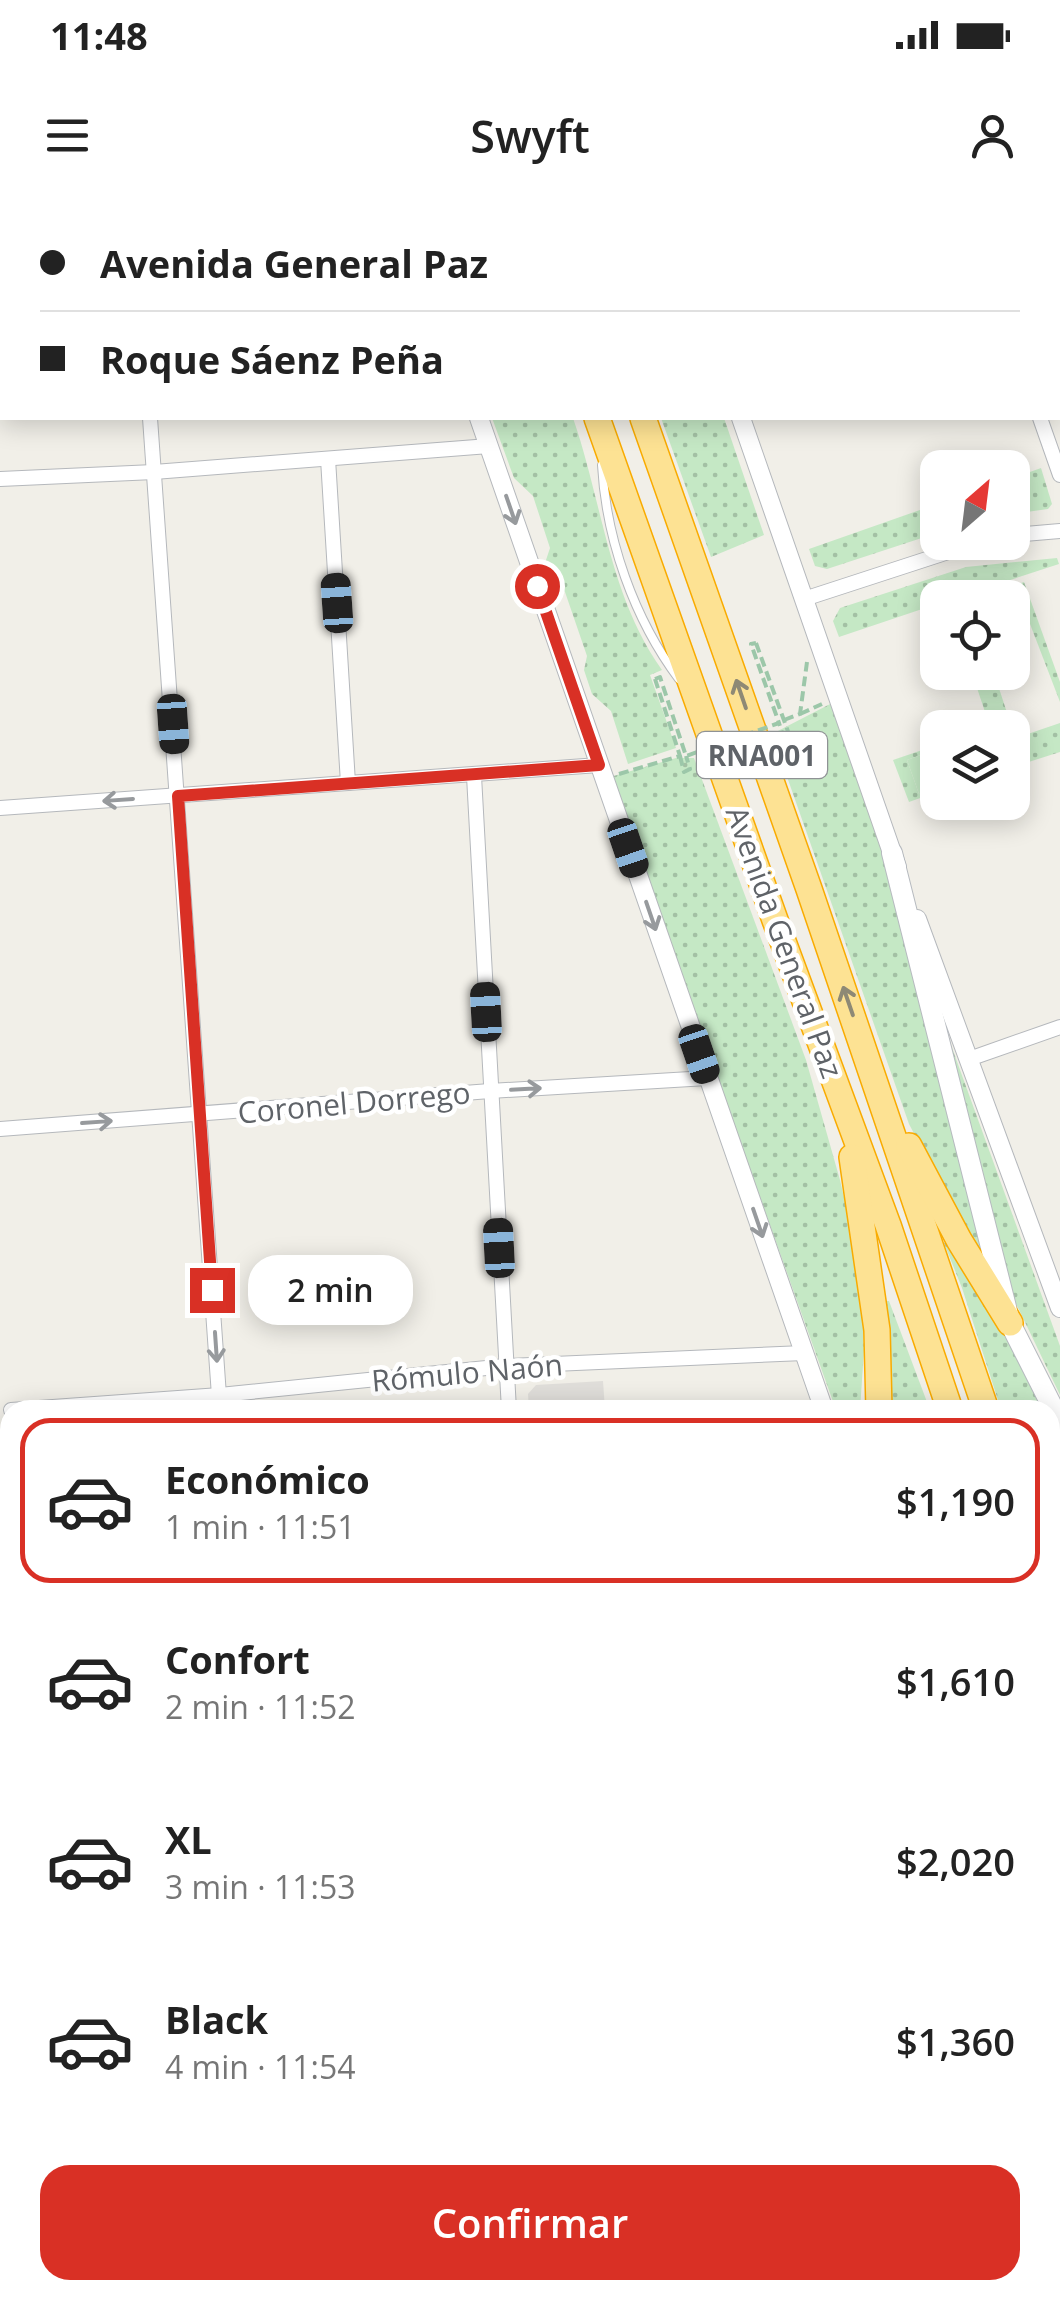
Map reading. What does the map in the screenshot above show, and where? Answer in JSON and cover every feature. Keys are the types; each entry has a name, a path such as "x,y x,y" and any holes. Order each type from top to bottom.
{"highway":[{"name":"Avenida General Paz","path":"644,420 880,1094 982,1400"},
{"name":"Avenida General Paz","path":"599,421 841,1093 947,1400"},
{"path":"841,1093 870,1271 879,1400"},
{"path":"880,1094 959,1240 1010,1324"}],"main road":[{"path":"892,853 1010,1324 1049,1400"}],"street":[{"path":"150,420 220,1400"},
{"path":"479,420 821,1400"},
{"path":"743,420 892,853 968,1059 1052,1269 1060,1308"},
{"path":"1041,420 1060,475"},
{"path":"0,479 154,472 489,446"},
{"path":"328,460 348,783"},
{"path":"1030,533 1060,530"},
{"path":"804,599 924,560"},
{"path":"0,808 348,783 602,772"},
{"path":"474,776 508,1400"},
{"path":"968,1059 1060,1028"},
{"name":"Coronel Dorrego","path":"0,1130 707,1078"},
{"name":"Rómulo Naón","path":"236,1400 506,1366 804,1352"}],"path":[{"path":"756,643 751,644 781,724"},
{"path":"800,714 808,657 813,672"},
{"path":"654,679 660,677 684,757"},
{"path":"602,772 684,757 781,724 823,703"}],"shaded area":[{"path":"603,1381 604,1400 528,1400 528,1394 536,1385"}],"green space":[{"path":"493,420 574,420 618,580 644,641 662,670 650,675 676,748 628,764 611,711 592,694 584,670 587,656 565,592 554,584 545,563 550,548 533,496 514,478"},
{"path":"662,420 725,420 764,535 711,557"},
{"path":"1041,468 1052,504 1048,509 1030,512 1030,472"},
{"path":"920,510 920,539 827,569 815,566 809,549"},
{"path":"1057,558 1059,564 1010,580 926,580 966,567"},
{"path":"920,582 920,610 839,637 833,621 840,608"},
{"path":"1030,599 1060,682 1060,702 1030,624"},
{"path":"978,690 1000,690 1006,710 984,710"},
{"path":"834,702 886,856 991,1279 909,1124 772,734"},
{"path":"1060,723 1060,752 1030,762 1030,733"},
{"path":"920,751 920,755 907,760 920,798 909,802 893,760"},
{"path":"920,755 920,794 919,794 907,760"},
{"path":"676,758 694,758 806,1060 840,1180 860,1267 864,1350 861,1400 832,1400 610,777"},
{"path":"951,1045 1060,1346 1060,1395 1009,1289 948,1047"},
{"path":"948,1239 1040,1400 998,1400 944,1243"},
{"path":"883,1301 889,1301 926,1400 888,1400"}],"route":[{"path":"212,1290 178,796 599,765 537,586"}]}
